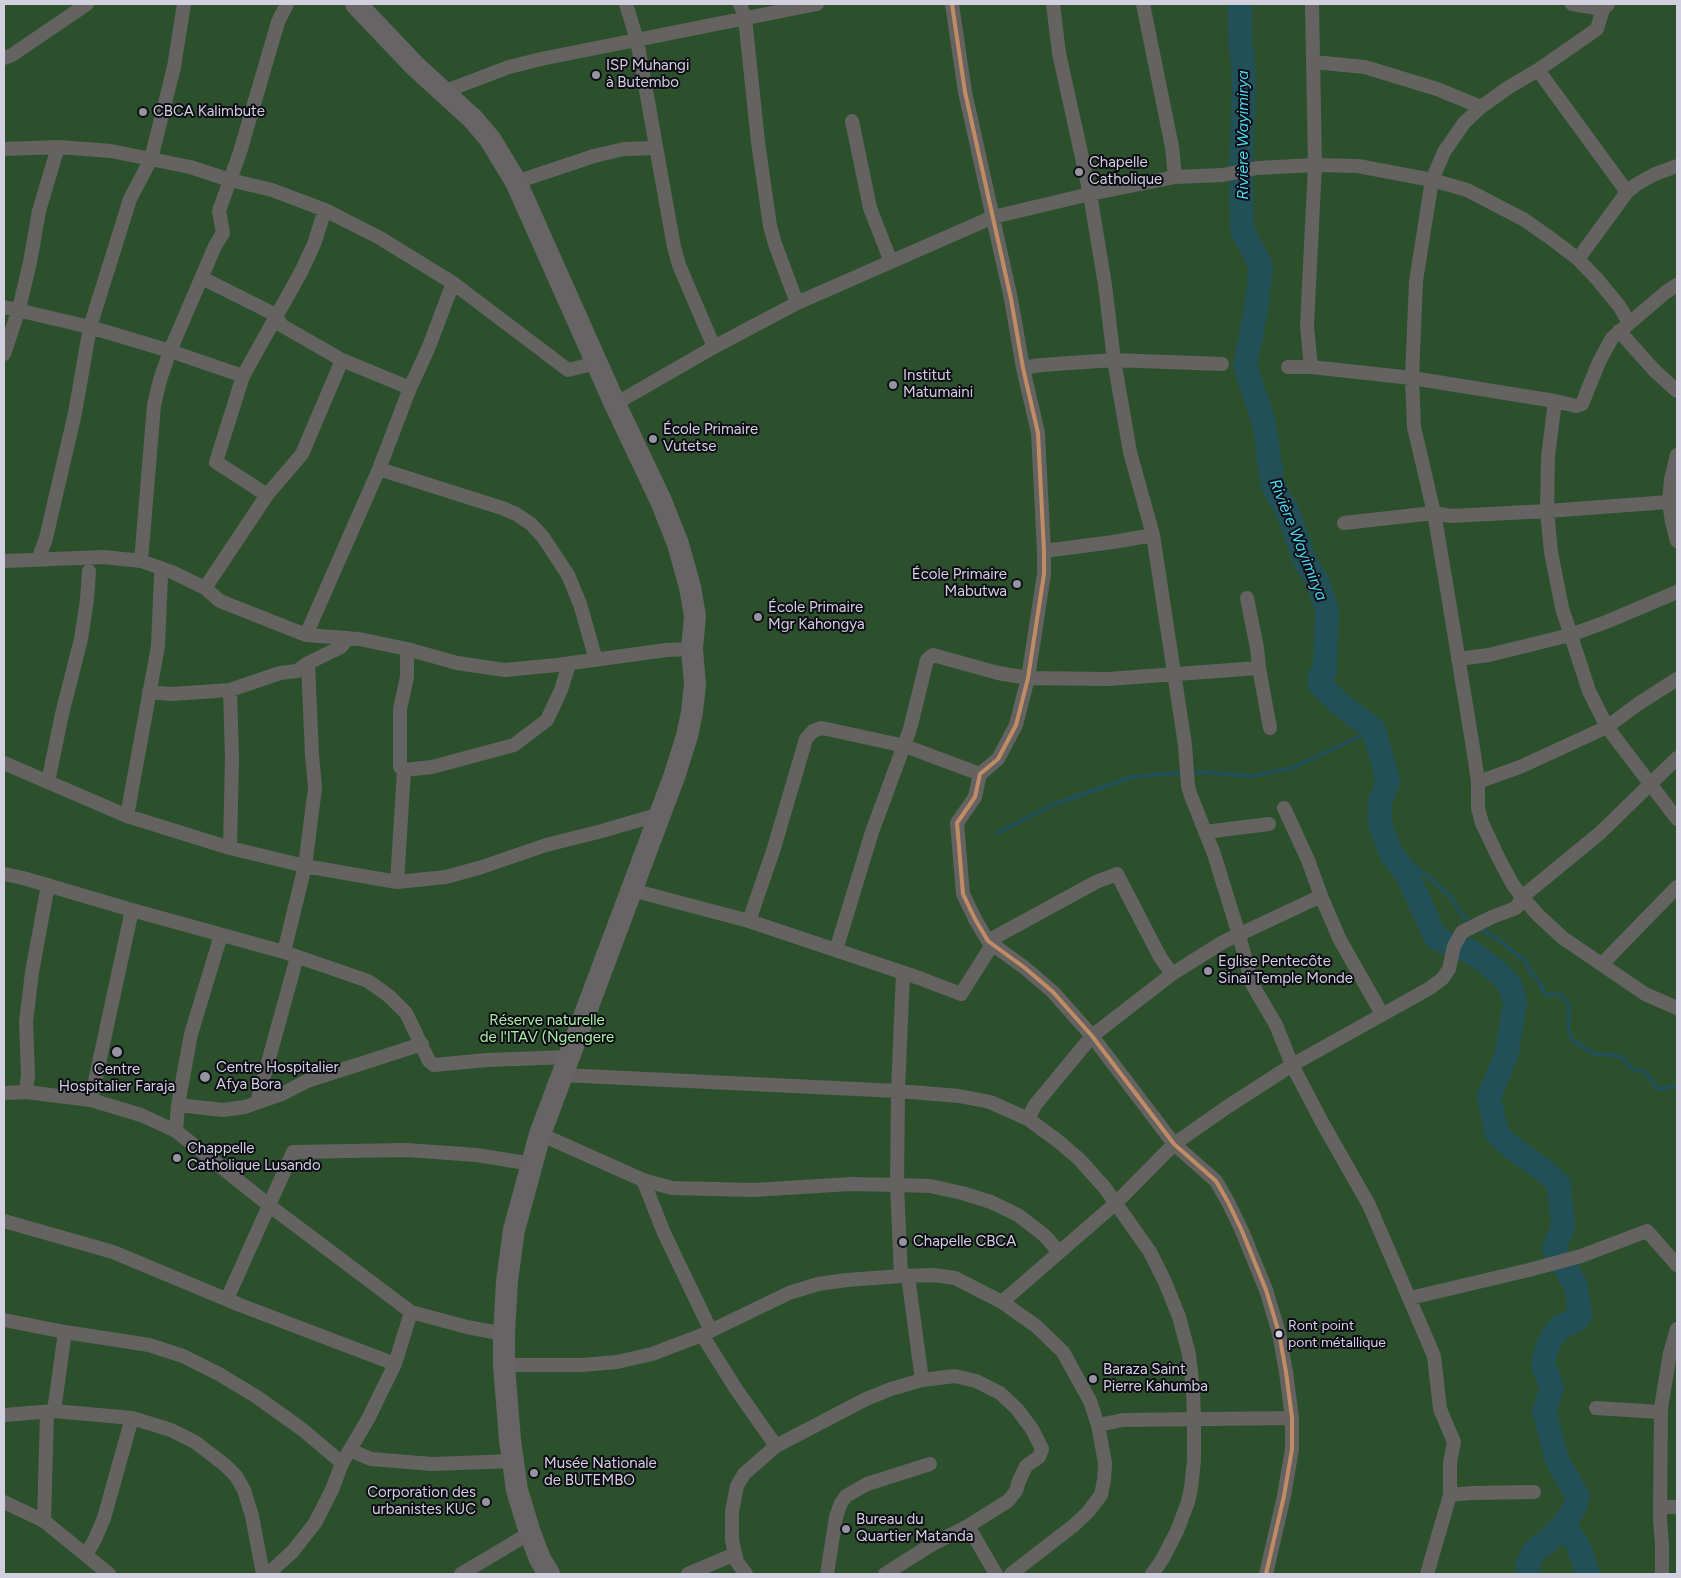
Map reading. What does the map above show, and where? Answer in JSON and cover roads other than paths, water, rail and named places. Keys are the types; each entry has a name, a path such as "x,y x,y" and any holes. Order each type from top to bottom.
{"highway":[{"path":"356,4 415,66 473,119 490,139 516,182 614,404 661,501 678,544 690,587 695,616 692,650 695,684 692,712 674,778 540,1134 514,1230 507,1281 504,1334 504,1365 513,1461 517,1490 530,1533 540,1559 549,1574"}],"street":[{"path":"4,58 12,56 86,4"},
{"path":"38,560 46,538 75,413 90,327 130,199 151,159 174,67 184,4"},
{"path":"141,561 154,405 170,351 215,246 223,233 219,210 230,180 278,22 286,4"},
{"path":"626,4 637,40 674,247 714,347"},
{"path":"740,4 746,18 758,142 770,226 797,303"},
{"path":"444,92 508,67 541,59 817,4"},
{"path":"952,4 965,92 1011,299 1023,368 1038,432 1044,551 1044,574 1028,678 1016,725 998,759 980,774 975,797 957,823 963,894 975,919 990,943 1025,968 1053,992 1092,1036 1174,1144 1216,1181 1242,1231 1266,1290 1279,1333 1292,1418 1292,1449 1284,1496 1266,1574"},
{"path":"1053,4 1059,53 1090,194 1105,285 1114,360 1130,452 1153,535 1186,760 1188,786 1214,854 1252,984 1276,1025 1292,1065 1323,1124 1370,1205 1434,1356 1440,1408 1454,1442 1450,1462 1450,1495 1427,1574"},
{"path":"1143,4 1172,147 1175,177"},
{"path":"1311,367 1307,326 1315,165 1312,4"},
{"path":"1572,4 1606,6 1597,29 1481,107 1464,123 1444,152 1432,180 1416,282 1412,333 1414,427 1434,513 1468,711 1478,782 1478,808 1482,823 1513,885 1539,916 1563,938 1645,994 1677,1008"},
{"path":"1313,62 1365,67 1437,89 1481,107"},
{"path":"1538,70 1627,192"},
{"path":"852,121 870,208 891,262"},
{"path":"4,354 19,309 39,211 58,146"},
{"path":"4,149 58,146 111,151 190,167 230,180 272,190 325,210 380,238 453,283 568,370 596,363"},
{"path":"516,182 594,156 624,149 656,148"},
{"path":"614,404 714,347 797,303 993,217 1090,194 1175,177 1223,175 1257,168 1315,165 1358,166 1432,180 1467,190 1523,219 1578,259 1597,279 1620,307 1624,327 1654,370 1677,391"},
{"path":"1578,259 1627,192 1655,174 1677,166"},
{"path":"267,494 216,462 243,376 301,272 314,244 325,210"},
{"path":"202,278 276,315 281,325 342,360 410,388"},
{"path":"306,635 379,469 453,283"},
{"path":"1288,367 1311,367 1412,378 1576,406 1582,404 1599,362 1612,338 1666,292 1677,285"},
{"path":"4,307 90,327 170,351 243,376"},
{"path":"205,588 267,494 302,454 342,360"},
{"path":"1023,368 1114,360 1222,364"},
{"path":"1555,401 1548,457 1547,511 1553,561 1562,608 1589,691 1607,727 1677,819"},
{"path":"1677,455 1671,478 1669,502 1677,541"},
{"path":"379,469 502,508 516,514 531,524 543,536 568,575 580,604 596,660"},
{"path":"1344,523 1434,513 1451,516 1669,502"},
{"path":"1044,551 1153,535"},
{"path":"4,553 38,560"},
{"path":"4,561 104,557 141,561 172,572 205,588 220,601 306,635 359,639 407,649 457,663 505,670 569,664 666,650 692,650"},
{"path":"48,782 62,714 81,639 89,571"},
{"path":"127,816 158,646 161,576"},
{"path":"1458,659 1497,653 1570,635 1677,592"},
{"path":"1247,598 1270,728"},
{"path":"149,692 170,694 230,690 280,673 297,671 308,663 341,647 348,638"},
{"path":"407,649 407,677 400,709 400,768 404,770 432,767 514,745 548,720 561,690 569,664"},
{"path":"836,950 872,832 905,746 927,660 933,655 998,673 1028,678 1108,679 1259,668"},
{"path":"284,952 304,866 315,788 308,663"},
{"path":"1478,782 1520,767 1607,727 1677,679"},
{"path":"230,690 232,758 230,848"},
{"path":"749,921 774,848 806,739 813,731 822,728 905,746 980,774"},
{"path":"1002,1302 1116,1203 1174,1144 1292,1065 1430,988 1442,979 1449,969 1454,946 1462,932 1492,917 1516,908 1522,896 1600,833 1677,758"},
{"path":"4,763 127,816 230,848 304,866 397,882 446,877 546,845 660,814"},
{"path":"397,882 404,770"},
{"path":"1284,808 1308,860 1340,940 1382,1014"},
{"path":"1205,832 1270,824"},
{"path":"4,874 284,952 368,981 389,996 406,1013 429,1061 434,1065 486,1060 959,1096 990,1102 1028,1119 1079,1159 1105,1188 1150,1252 1179,1317 1189,1354 1194,1390 1194,1460 1188,1502 1177,1531 1162,1560 1152,1574"},
{"path":"632,890 749,921 961,994 990,943 1096,882 1118,874 1160,956 1172,974"},
{"path":"26,1092 28,1075 26,1021 32,972 48,885"},
{"path":"1602,964 1677,887"},
{"path":"1028,1119 1035,1105 1092,1036 1172,974 1223,942 1321,896"},
{"path":"91,1100 132,910"},
{"path":"176,1131 178,1105 191,1034 221,935"},
{"path":"257,1102 297,957"},
{"path":"903,973 898,1091 897,1185 905,1276 922,1380"},
{"path":"178,1105 223,1110 246,1107 282,1094 307,1081 422,1044"},
{"path":"4,1092 26,1092 91,1100 142,1115 176,1131 270,1206 411,1312 467,1328 504,1334"},
{"path":"540,1134 643,1180 672,1188 735,1189 850,1184 930,1186 962,1193 991,1202 1018,1216 1044,1235 1059,1252"},
{"path":"227,1300 294,1152 406,1150 477,1155 532,1164"},
{"path":"643,1180 707,1333 736,1389 776,1446"},
{"path":"4,1222 113,1252 227,1300 395,1364"},
{"path":"1410,1298 1581,1256 1647,1231 1677,1265"},
{"path":"504,1365 582,1365 617,1362 652,1354 707,1333 789,1292 818,1284 905,1276 933,1275 954,1278 1002,1302 1036,1326 1063,1352 1090,1401 1098,1425 1104,1463 1104,1480 1101,1495 1088,1512 1073,1526 1012,1574"},
{"path":"268,1574 293,1551 315,1523 332,1490 342,1463 368,1418 395,1364 411,1312"},
{"path":"4,1320 64,1332 149,1345 182,1356 219,1374 257,1397 303,1430 342,1463"},
{"path":"1662,1574 1660,1412 1666,1369 1677,1329"},
{"path":"44,1521 50,1412 64,1332"},
{"path":"746,1574 737,1562 732,1540 732,1512 737,1486 744,1474 776,1446 866,1399 922,1380 955,1376 976,1381 1000,1393 1017,1409 1040,1444 1042,1450 1038,1457 1026,1466 1018,1481 1016,1491 1008,1501 885,1574"},
{"path":"1596,1408 1660,1412"},
{"path":"4,1415 50,1412 132,1418 171,1430 195,1442 225,1465 236,1476 244,1490 252,1516 263,1574"},
{"path":"86,1554 95,1539 114,1489 132,1418"},
{"path":"1098,1425 1122,1420 1292,1418"},
{"path":"350,1450 370,1459 432,1464 513,1461"},
{"path":"826,1574 836,1517 840,1503 846,1496 867,1484 930,1464"},
{"path":"1450,1495 1534,1492"},
{"path":"4,1502 44,1521 109,1574"},
{"path":"1660,1507 1677,1507"},
{"path":"968,1526 996,1574"},
{"path":"461,1574 530,1533"},
{"path":"688,1574 735,1554"}],"waterway":[{"name":"Rivière Wayimirya","path":"1240,4 1240,34 1244,80 1241,171 1242,230 1261,266 1256,310 1245,365 1264,423 1273,486 1287,510 1305,561 1317,581 1327,609 1325,672 1319,677 1320,685 1339,703 1374,730 1388,781 1380,802 1380,824 1391,853 1408,876 1436,938 1470,951 1498,972 1510,985 1515,1001 1507,1053 1489,1097 1497,1134 1559,1184 1563,1227 1554,1249 1576,1286 1580,1316 1573,1322 1561,1326 1551,1339 1546,1351 1543,1364 1552,1388 1544,1411 1557,1460 1578,1497 1574,1509 1563,1525 1548,1541 1534,1551 1528,1563 1528,1574"},
{"path":"997,833 1052,805 1132,777 1203,772 1251,776 1292,768 1374,730"},
{"path":"1386,842 1396,846 1406,860 1451,897 1465,919 1472,923"},
{"path":"1480,928 1526,961 1531,974 1538,980 1546,995 1561,995 1569,1005 1568,1029 1573,1041 1595,1054 1623,1058 1631,1068 1645,1072 1658,1089 1677,1086"},
{"path":"1563,1525 1578,1545 1588,1574"}],"place":[{"name":"ISP Muhangi à Butembo","path":"596,75"},
{"name":"CBCA Kalimbute","path":"143,112"},
{"name":"Chapelle Catholique","path":"1079,172"},
{"name":"Institut Matumaini","path":"893,385"},
{"name":"École Primaire Vutetse","path":"653,439"},
{"name":"École Primaire Mabutwa","path":"1017,584"},
{"name":"École Primaire Mgr Kahongya","path":"758,617"},
{"name":"Eglise Pentecôte Sinaï Temple Monde","path":"1208,971"},
{"name":"Centre Hospitalier Faraja","path":"117,1052"},
{"name":"Centre Hospitalier Afya Bora","path":"205,1077"},
{"name":"Chappelle Catholique Lusando","path":"177,1158"},
{"name":"Chapelle CBCA","path":"903,1242"},
{"name":"Ront point pont métallique","path":"1279,1334"},
{"name":"Baraza Saint Pierre Kahumba","path":"1093,1379"},
{"name":"Musée Nationale de BUTEMBO","path":"534,1473"},
{"name":"Corporation des urbanistes KUC","path":"486,1502"},
{"name":"Bureau du Quartier Matanda","path":"846,1529"}],"park label":[{"name":"Réserve naturelle de l'ITAV (Ngengere","path":"547,1030"}]}
